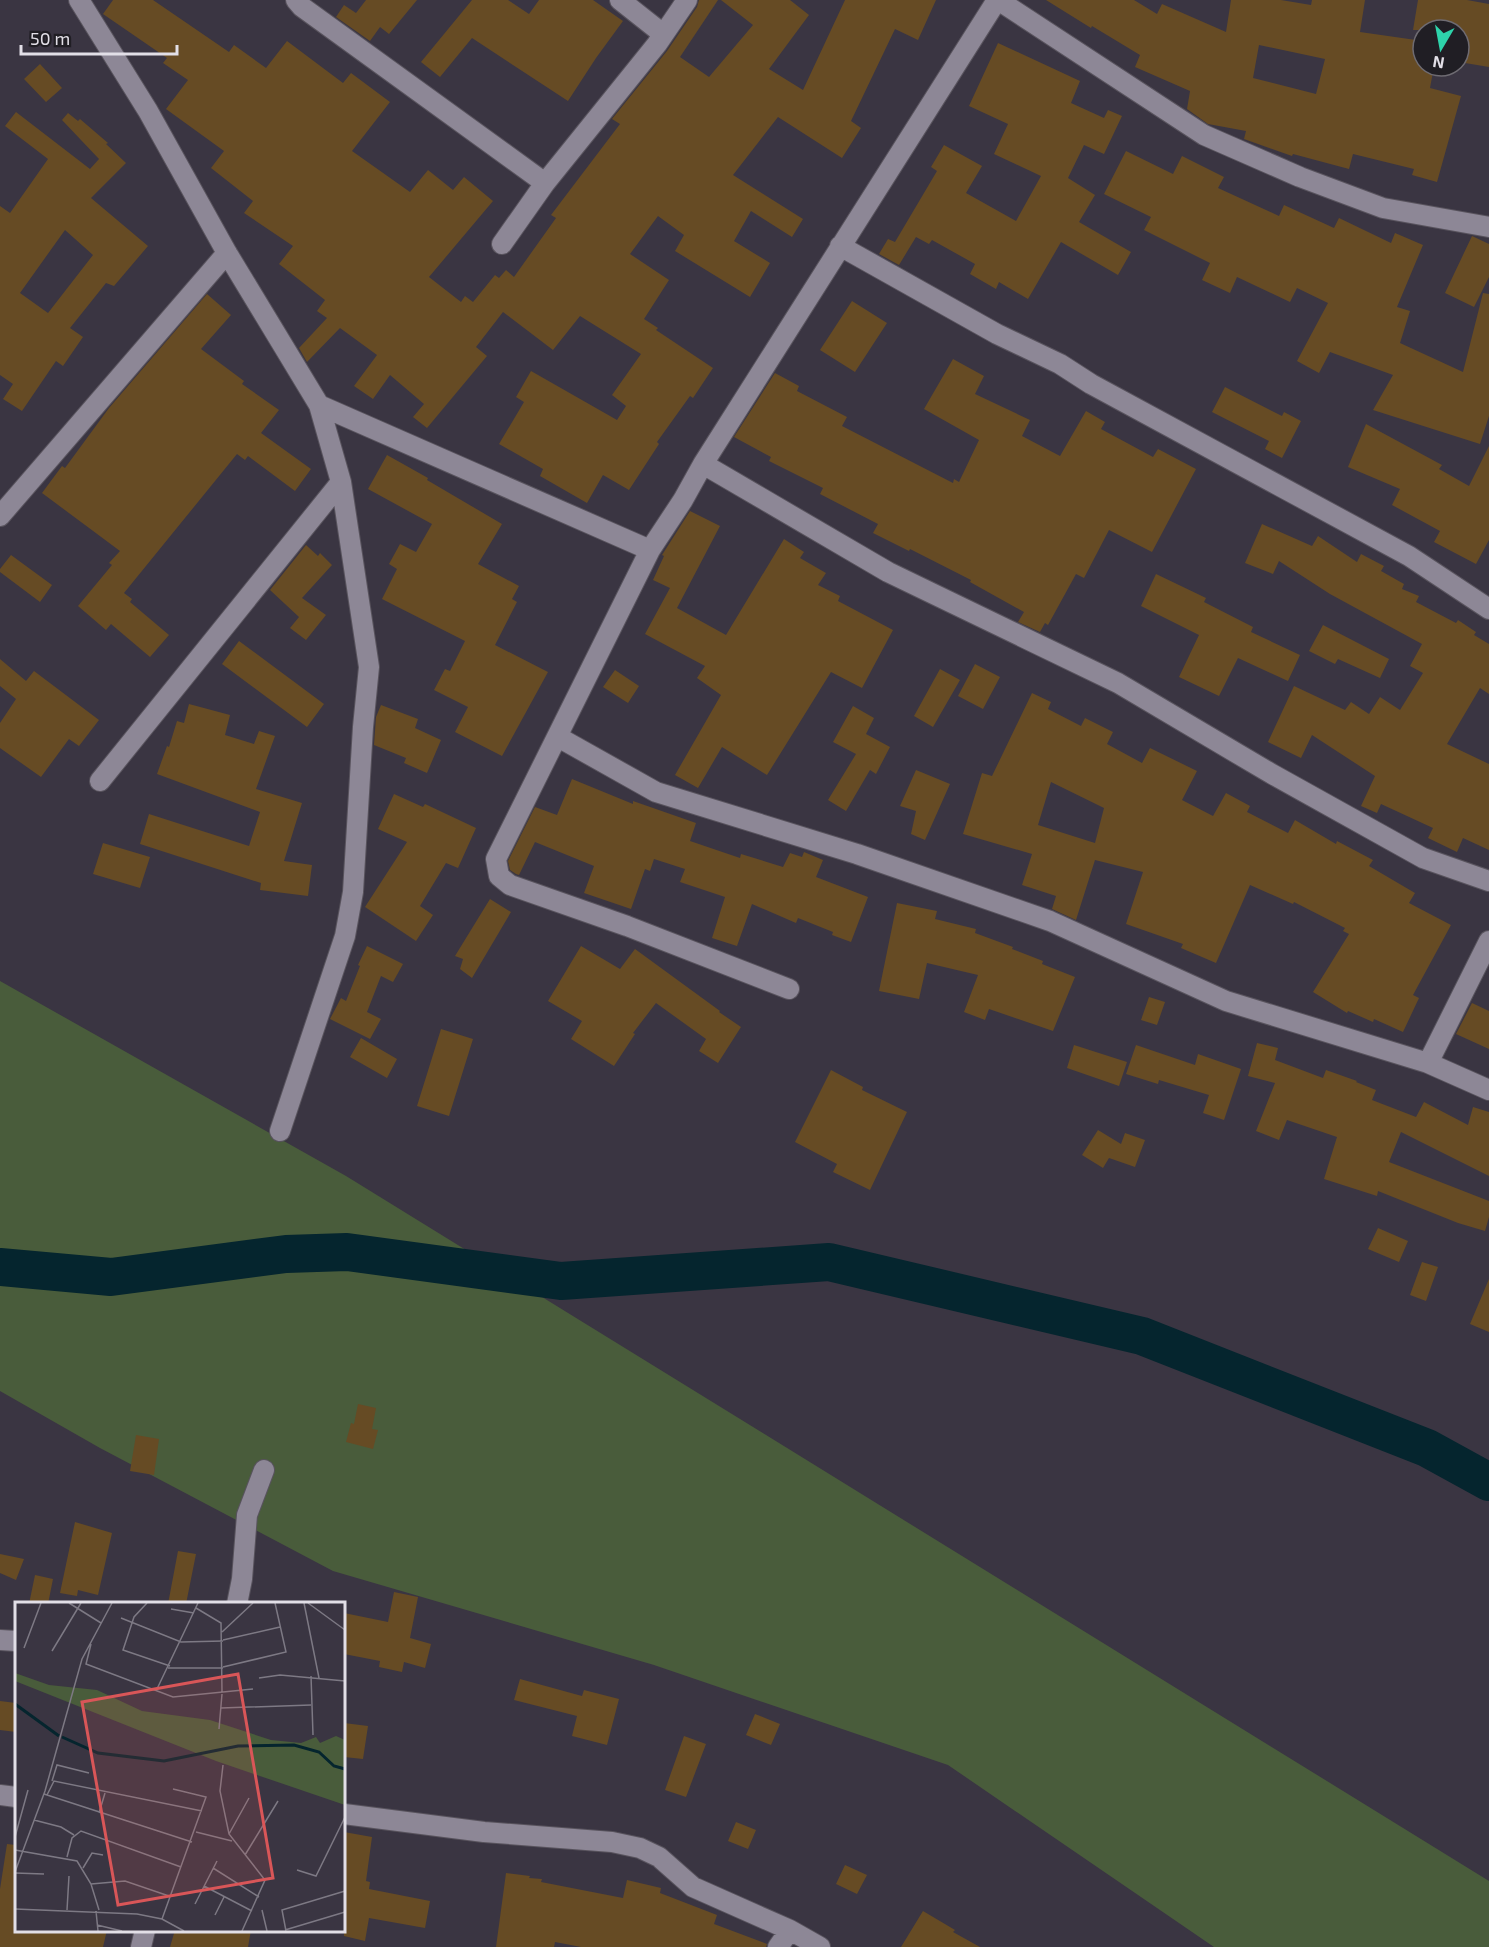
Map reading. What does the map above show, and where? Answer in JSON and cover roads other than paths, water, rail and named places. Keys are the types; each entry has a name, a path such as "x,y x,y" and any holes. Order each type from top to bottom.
{"street":[{"path":"79,0 148,111 227,253 319,405 341,482 369,668 353,892 345,936 280,1131"},
{"path":"296,0 302,7 545,183"},
{"path":"621,0 663,34"},
{"path":"502,244 545,183 657,44 687,0"},
{"path":"789,989 627,926 510,885 499,876 496,860 650,550 840,246 998,0 1204,135 1300,177 1383,208 1489,227"},
{"path":"840,246 997,334 1060,364 1091,384 1409,556 1489,609"},
{"path":"0,516 227,253"},
{"path":"319,405 650,550"},
{"path":"703,464 888,572 1118,683 1272,774 1423,858 1489,881"},
{"path":"100,781 341,482"},
{"path":"558,737 656,792 857,854 1050,921 1226,1001 1428,1063 1489,1090"},
{"path":"1428,1063 1489,941"},
{"path":"237,1602 243,1568 247,1515 264,1470"},
{"path":"0,1640 15,1641"},
{"path":"0,1796 15,1797"},
{"path":"345,1815 484,1832 612,1842 640,1848 659,1857 693,1887 790,1930 820,1947"},
{"path":"778,1947 790,1930"},
{"path":"141,1947 145,1932"}],"waterway":[{"path":"0,1267 111,1277 286,1254 347,1252 561,1281 829,1262 1142,1336 1427,1448 1489,1482"}]}
